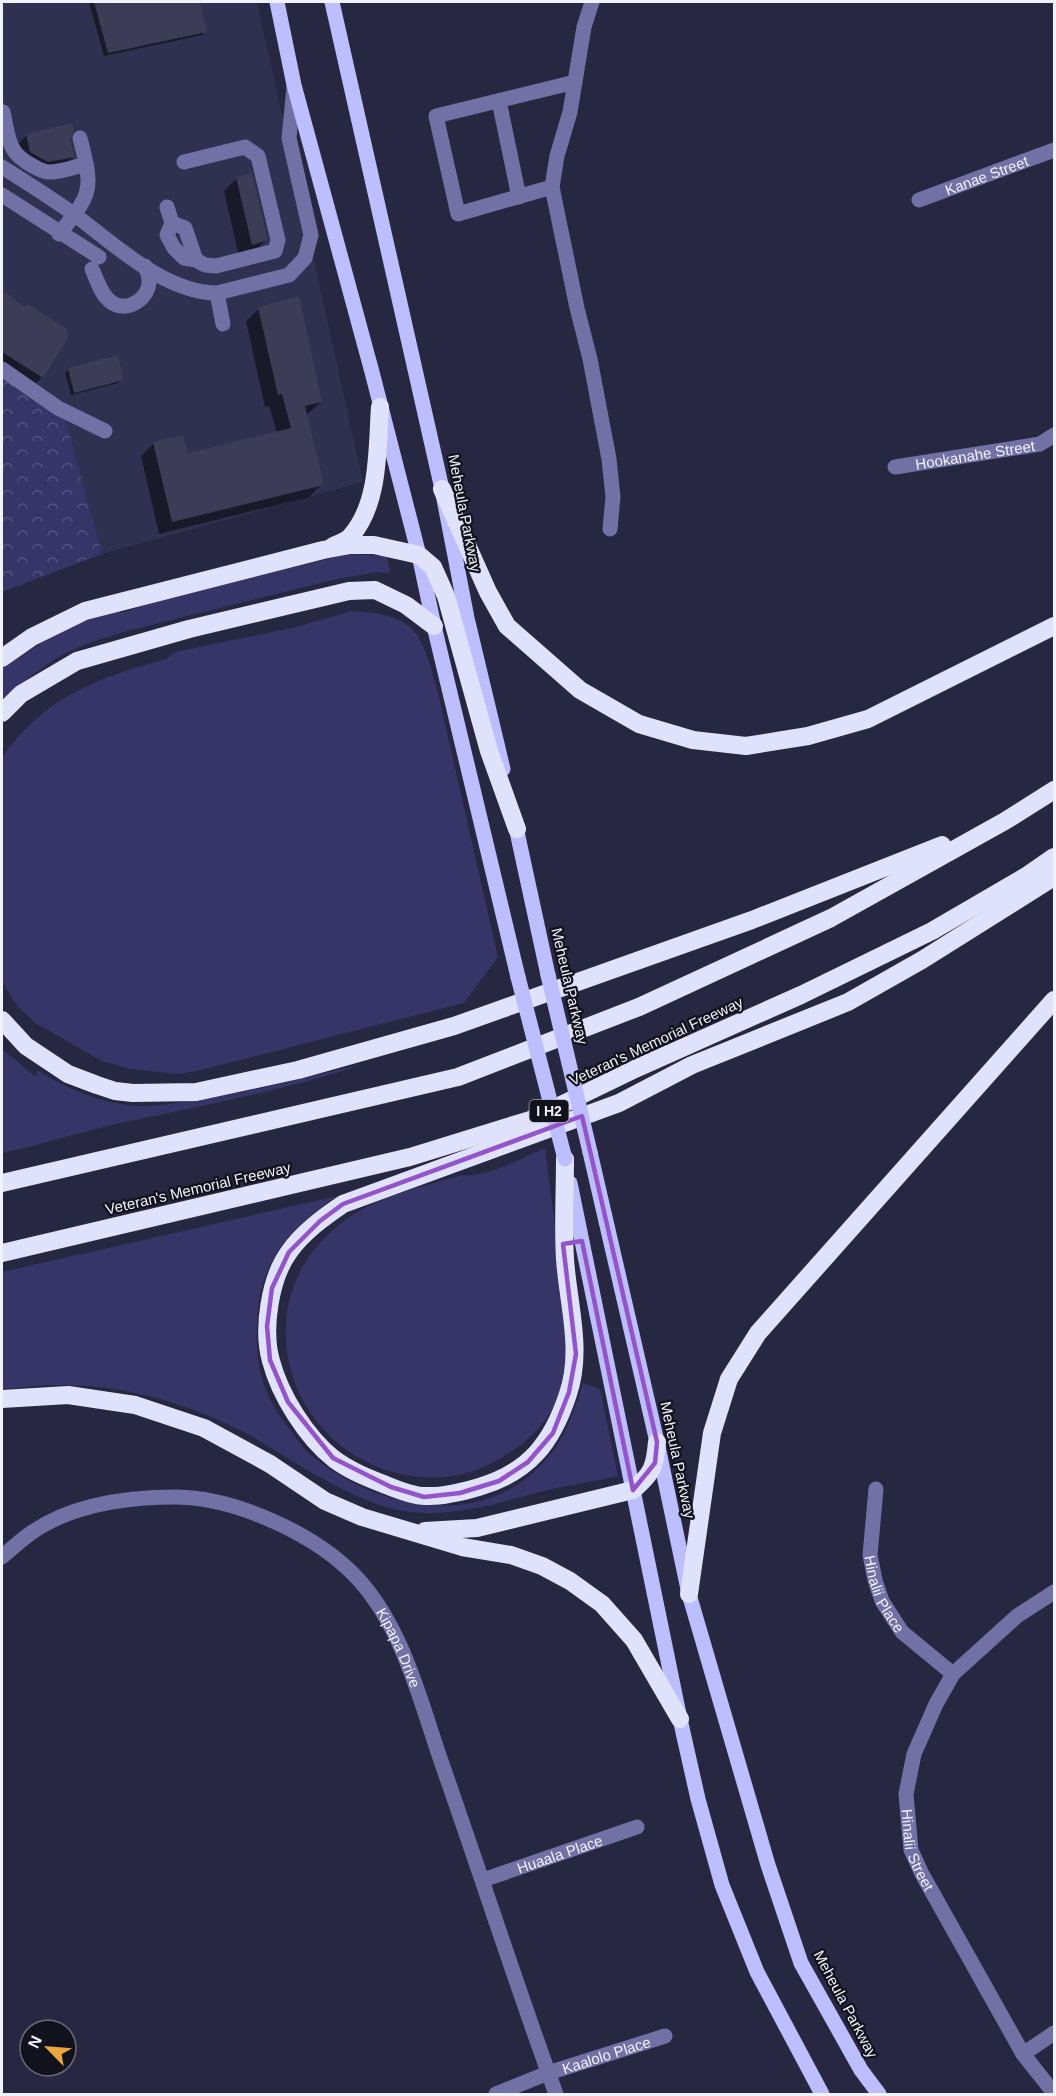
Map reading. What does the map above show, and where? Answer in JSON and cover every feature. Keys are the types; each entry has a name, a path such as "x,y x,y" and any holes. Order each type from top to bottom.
{"highway":[{"path":"323,550 349,539 365,512 373,487 380,407"},
{"path":"442,489 488,592 507,626 580,690 639,724 693,740 746,746 808,736 868,719 1054,626"},
{"path":"2,658 32,637 85,611 323,550 350,545 374,545 419,555 433,567 446,596 489,751 517,829"},
{"path":"2,713 21,694 77,661 189,630 349,591 375,590 406,605 434,626"},
{"path":"2,1183 458,1077 639,1007 831,918 1005,821 1054,790"},
{"path":"2,1020 26,1046 68,1074 97,1086 133,1093 196,1092 298,1070 454,1026 752,920 1005,821"},
{"name":"Veteran's Memorial Freeway","path":"2,1253 410,1157 530,1120 932,932 1054,857"},
{"path":"565,1159 565,1258 576,1354 569,1392 553,1433 528,1462 499,1481 460,1493 424,1497 358,1475 333,1458 306,1429 288,1402 270,1360 267,1326 272,1288 289,1252 320,1221 343,1204 619,1103 692,1065 848,1002 922,960 1054,877"},
{"path":"689,1594 712,1433 729,1379 759,1333 1054,1000"},
{"path":"2,1399 68,1395 135,1405 204,1428 270,1464 325,1501 362,1517 462,1547 511,1555 542,1566 570,1581 602,1604 634,1640 680,1719"},
{"path":"394,1527 432,1532 477,1528 633,1490 648,1478 655,1463 657,1442"}],"main road":[{"path":"277,2 294,86 419,555 518,977 565,1159 698,1798 722,1885 757,1972 822,2094"},
{"name":"Meheula Parkway","path":"332,2 442,489 467,618 657,1442 689,1594 768,1865 801,1963 861,2070 879,2094"}],"street":[{"path":"592,2 584,27 570,112 557,156 552,187 590,359 609,459 613,497 610,529"},
{"path":"552,187 458,214 436,116 575,82"},
{"path":"2,167 74,214 111,243 170,282 206,293 217,293 290,275 305,258 311,235 289,138 294,86"},
{"path":"499,101 519,197"},
{"path":"6,110 9,141 15,155 22,161 44,172 53,173 86,164"},
{"path":"59,234 86,198 89,185 80,138"},
{"path":"167,207 172,223 167,235 174,248 184,258 216,266 275,250 278,240 258,156 246,147 184,162"},
{"name":"Kanae Street","path":"919,200 1054,150"},
{"path":"2,195 59,234 95,263 109,300 115,305 124,306 140,300 145,294 149,278 145,266"},
{"path":"217,293 223,324"},
{"path":"2,369 58,408 105,431"},
{"name":"Hookanahe Street","path":"895,467 1040,444 1054,435"},
{"name":"Hinalii Place","path":"876,1489 870,1555 874,1580 882,1600 902,1632 953,1674"},
{"name":"Kipapa Drive","path":"2,1557 31,1533 62,1516 141,1497 194,1497 279,1522 320,1547 358,1579 376,1602 393,1632 410,1674 556,2094"},
{"name":"Hinalii Street","path":"1054,1592 1017,1616 953,1674 936,1704 914,1754 906,1794 911,1850 1023,2054 1054,2092"},
{"name":"Huaala Place","path":"483,1880 637,1827"},
{"path":"1023,2054 1054,2032"},
{"name":"Kaalolo Place","path":"496,2094 548,2073 665,2036"}],"highlighted area":[{"path":"582,1116 657,1442 655,1463 633,1490 582,1241 563,1244 576,1354 569,1392 553,1433 528,1462 499,1481 460,1493 424,1497 391,1487 333,1458 288,1402 270,1360 267,1326 272,1288 289,1252 320,1221 343,1204"}],"shaded area":[{"path":"2,2 257,2 363,482 102,554 62,406 2,366"}],"green space":[{"path":"2,366 62,406 102,554 2,592"},
{"path":"347,554 387,556 390,573 378,572 337,579 123,632 70,651 26,680 2,701 2,668 64,629 119,609 121,613 153,602"},
{"path":"352,611 390,617 403,622 413,630 426,653 437,689 498,957 464,1003 178,1074 130,1069 102,1061 37,1024 18,1007 2,982 2,758 18,737 54,705 95,682 166,659 175,652 296,627"},
{"path":"2,1049 36,1077 37,1070 90,1096 134,1106 150,1106 233,1094 364,1064 275,1089 2,1153"},
{"path":"545,1148 570,1342 568,1378 554,1407 537,1430 523,1443 478,1470 453,1476 422,1477 392,1472 365,1461 340,1445 319,1424 303,1400 291,1372 286,1342 287,1310 303,1266 334,1229 363,1209 395,1195 428,1185 462,1175 493,1170"},
{"path":"337,1196 301,1224 283,1244 271,1263 263,1283 257,1314 257,1351 264,1384 278,1413 305,1450 337,1474 365,1489 396,1499 427,1505 458,1505 488,1498 517,1485 550,1455 567,1426 583,1383 600,1389 618,1476 464,1510 410,1512 390,1508 349,1492 251,1436 205,1414 157,1398 107,1388 81,1386 49,1385 2,1389 2,1272"}],"building":[{"path":"94,2 200,2 207,32 108,53"},
{"path":"72,123 74,130 70,140 75,157 48,162 30,152 26,134"},
{"path":"252,173 268,240 252,245 236,177"},
{"path":"2,290 25,307 27,304 67,329 68,338 43,378 2,352"},
{"path":"299,296 322,402 305,406 324,485 172,522 153,442 183,435 188,453 291,428 282,394 278,395 258,307"},
{"path":"118,355 124,380 74,393 68,368"}]}
